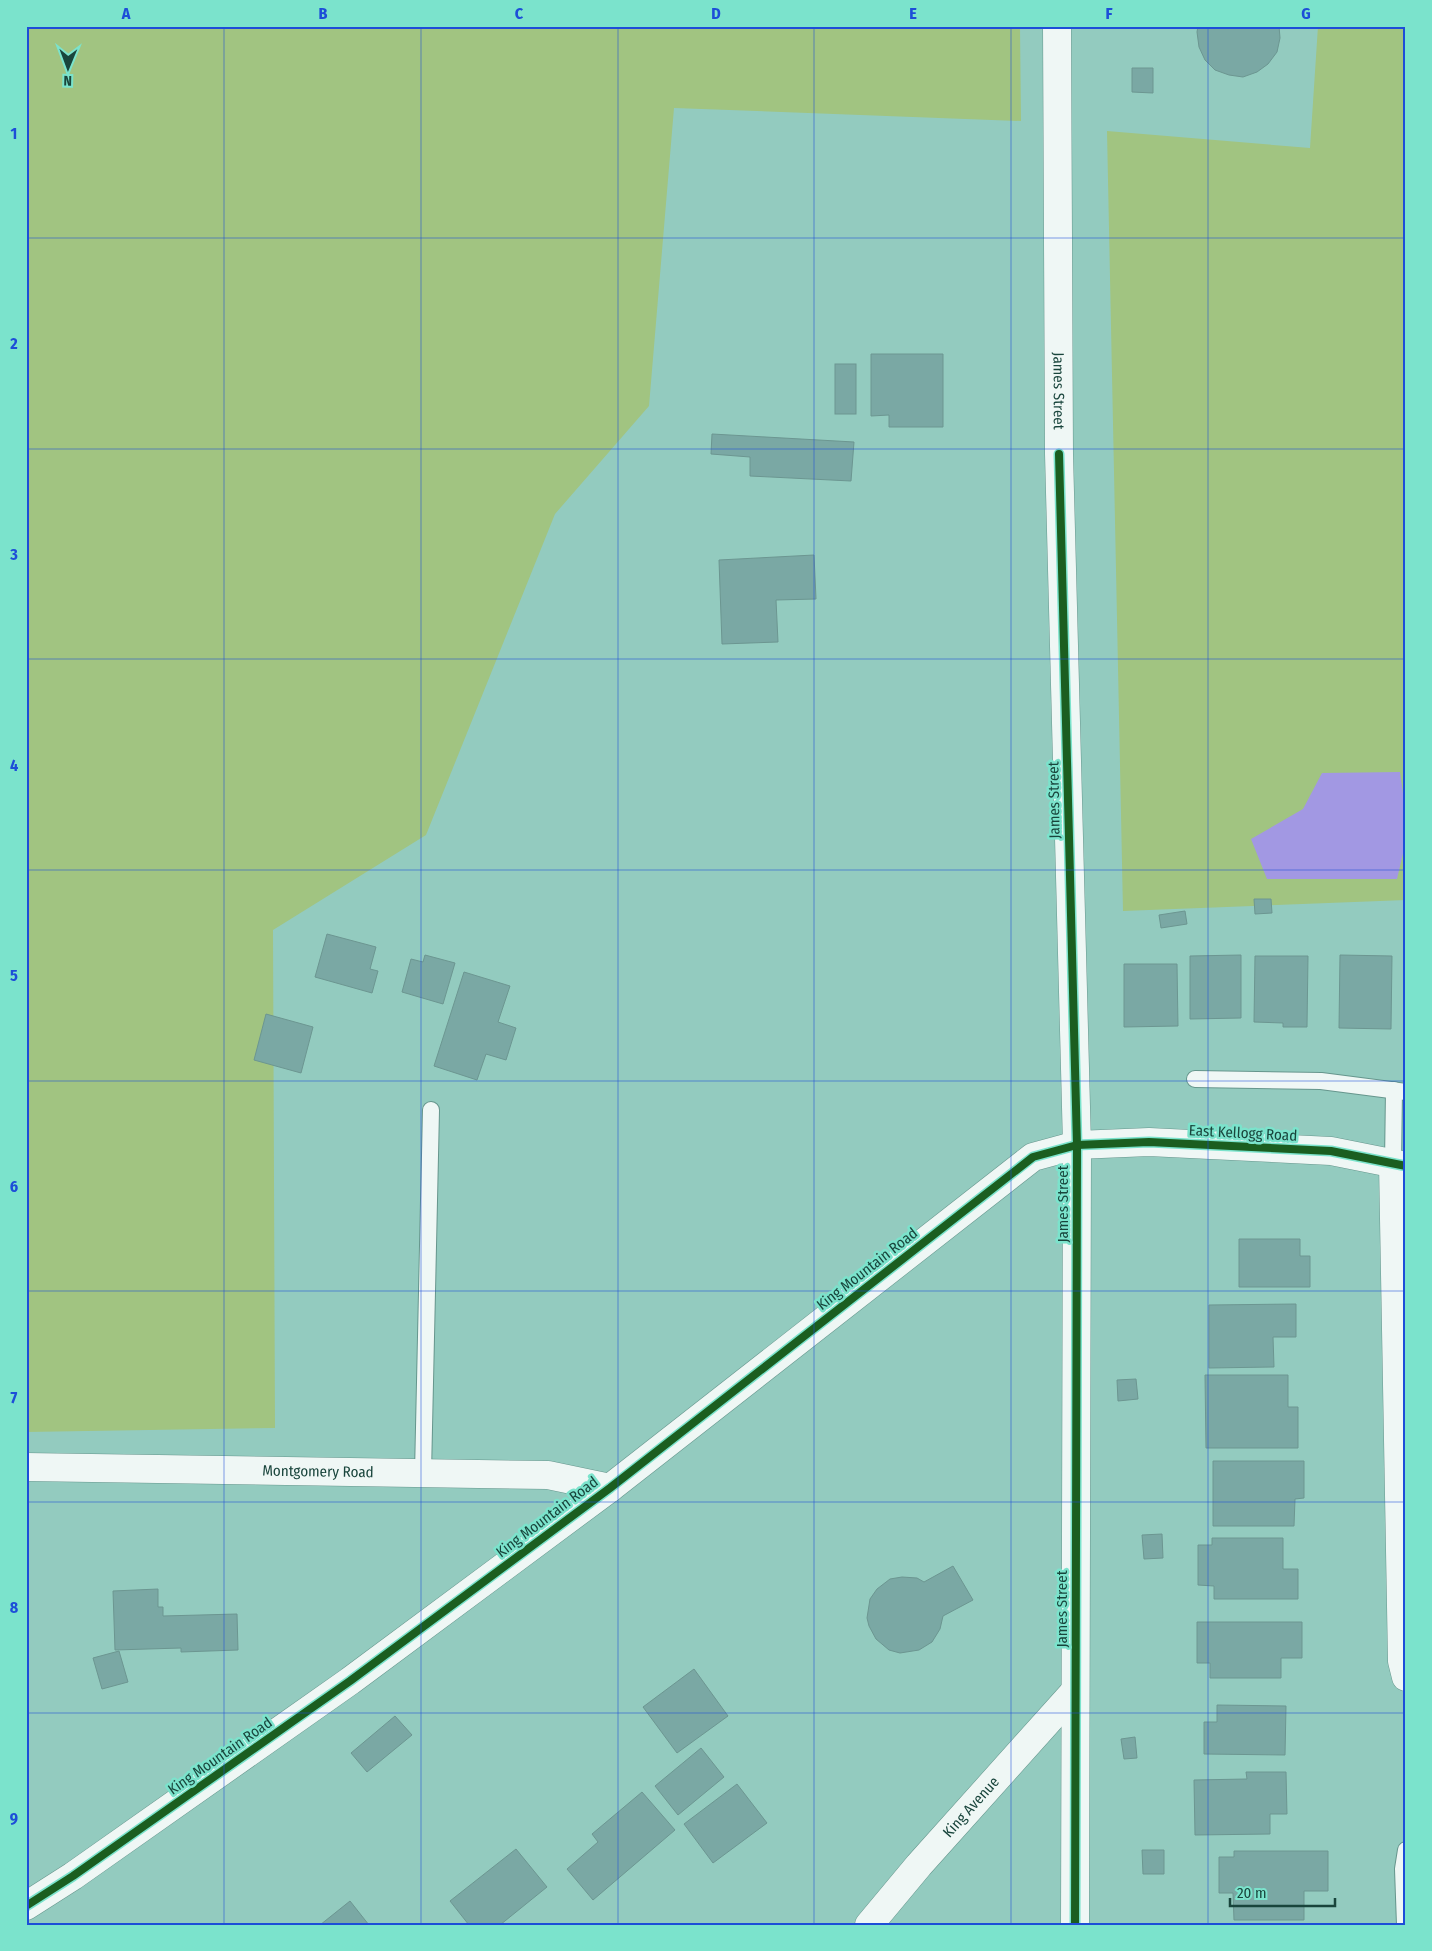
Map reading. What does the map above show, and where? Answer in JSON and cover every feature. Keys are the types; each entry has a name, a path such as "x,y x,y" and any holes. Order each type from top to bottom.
{"street":[{"name":"James Street","path":"1057,26 1059,454 1077,1145 1076,1925"},
{"name":"East Kellogg Road","path":"1077,1145 1149,1142 1321,1150 1399,1164"},
{"name":"King Mountain Road","path":"26,1906 73,1876 350,1681 610,1488 1033,1157 1077,1145"},
{"path":"1399,1164 1402,1661 1406,1677"},
{"name":"Montgomery Road","path":"26,1467 548,1475 610,1488"},
{"name":"King Avenue","path":"868,1925 919,1865 1075,1691"}],"lane":[{"path":"1195,1079 1321,1081 1400,1091 1399,1164"},
{"path":"424,1473 431,1110"},
{"path":"1405,1925 1403,1869 1406,1850"}],"green space":[{"path":"26,26 1020,26 1021,121 674,108 649,406 555,514 426,835 273,930 275,1428 26,1432"},
{"path":"1318,26 1406,26 1406,900 1123,911 1107,131 1310,148"}],"shaded area":[{"path":"1400,772 1406,815 1406,841 1397,879 1267,879 1251,839 1303,809 1322,773"}],"building":[{"path":"1198,26 1279,26 1280,38 1277,52 1268,64 1257,72 1243,77 1229,75 1215,70 1205,60 1199,47"},
{"path":"1132,68 1153,68 1153,93 1132,92"},
{"path":"871,354 943,354 943,427 889,427 889,415 871,416"},
{"path":"835,364 856,364 856,414 835,414"},
{"path":"712,434 854,442 851,481 750,476 750,457 711,454"},
{"path":"814,555 816,599 776,600 778,642 722,644 719,560"},
{"path":"1254,899 1271,899 1272,913 1255,914"},
{"path":"1185,911 1187,924 1161,928 1159,915"},
{"path":"327,934 376,947 370,969 378,971 372,993 315,977"},
{"path":"425,955 455,963 443,1004 402,992 411,959 423,962"},
{"path":"1241,955 1241,1018 1190,1019 1190,956"},
{"path":"1340,955 1392,956 1391,1029 1339,1028"},
{"path":"1255,956 1308,956 1307,1027 1283,1027 1283,1023 1254,1022"},
{"path":"1124,964 1177,964 1178,1026 1124,1027"},
{"path":"1405,969 1406,1042 1404,1042"},
{"path":"464,972 510,986 498,1022 516,1028 506,1060 486,1054 477,1080 434,1066"},
{"path":"266,1014 313,1027 301,1073 254,1060"},
{"path":"1239,1239 1300,1239 1300,1256 1310,1256 1310,1287 1239,1287"},
{"path":"1296,1304 1296,1337 1273,1337 1274,1367 1209,1368 1209,1305"},
{"path":"1205,1375 1288,1375 1288,1407 1298,1407 1298,1448 1206,1448"},
{"path":"1136,1379 1138,1399 1118,1401 1117,1380"},
{"path":"1213,1461 1304,1461 1304,1498 1295,1499 1294,1526 1213,1526"},
{"path":"1162,1534 1163,1558 1144,1559 1142,1535"},
{"path":"1212,1538 1283,1538 1283,1569 1298,1569 1298,1599 1214,1599 1214,1586 1198,1585 1198,1545 1212,1545"},
{"path":"953,1566 973,1600 943,1616 940,1629 932,1642 919,1650 900,1653 889,1650 876,1639 867,1618 870,1599 877,1589 890,1579 902,1577 917,1578 924,1582"},
{"path":"158,1589 158,1607 163,1607 163,1616 237,1614 238,1650 181,1652 181,1648 115,1650 113,1591"},
{"path":"1197,1622 1302,1622 1302,1658 1281,1658 1281,1678 1210,1678 1210,1663 1197,1663"},
{"path":"119,1651 128,1682 102,1689 93,1658"},
{"path":"694,1669 728,1716 677,1753 643,1707"},
{"path":"1217,1705 1286,1706 1285,1755 1204,1754 1204,1722 1217,1722"},
{"path":"395,1716 412,1735 367,1772 351,1753"},
{"path":"1135,1737 1137,1758 1124,1759 1121,1739"},
{"path":"701,1748 724,1777 678,1815 655,1786"},
{"path":"1246,1772 1286,1772 1287,1814 1270,1814 1270,1834 1195,1835 1194,1780 1247,1779"},
{"path":"737,1784 767,1823 713,1863 684,1824"},
{"path":"642,1792 675,1830 593,1900 567,1869 598,1842 592,1834"},
{"path":"516,1849 547,1887 500,1925 469,1925 450,1901"},
{"path":"1142,1850 1164,1850 1164,1874 1143,1874"},
{"path":"1234,1851 1328,1851 1328,1891 1304,1891 1304,1920 1234,1920 1233,1893 1219,1893 1219,1857 1234,1857"},
{"path":"350,1901 369,1925 320,1925"}],"cycle path":[{"path":"1059,454 1077,1145 1075,1925"},
{"path":"26,1906 73,1876 350,1681 610,1488 1033,1157 1077,1145 1149,1142 1331,1151 1406,1166"}]}
